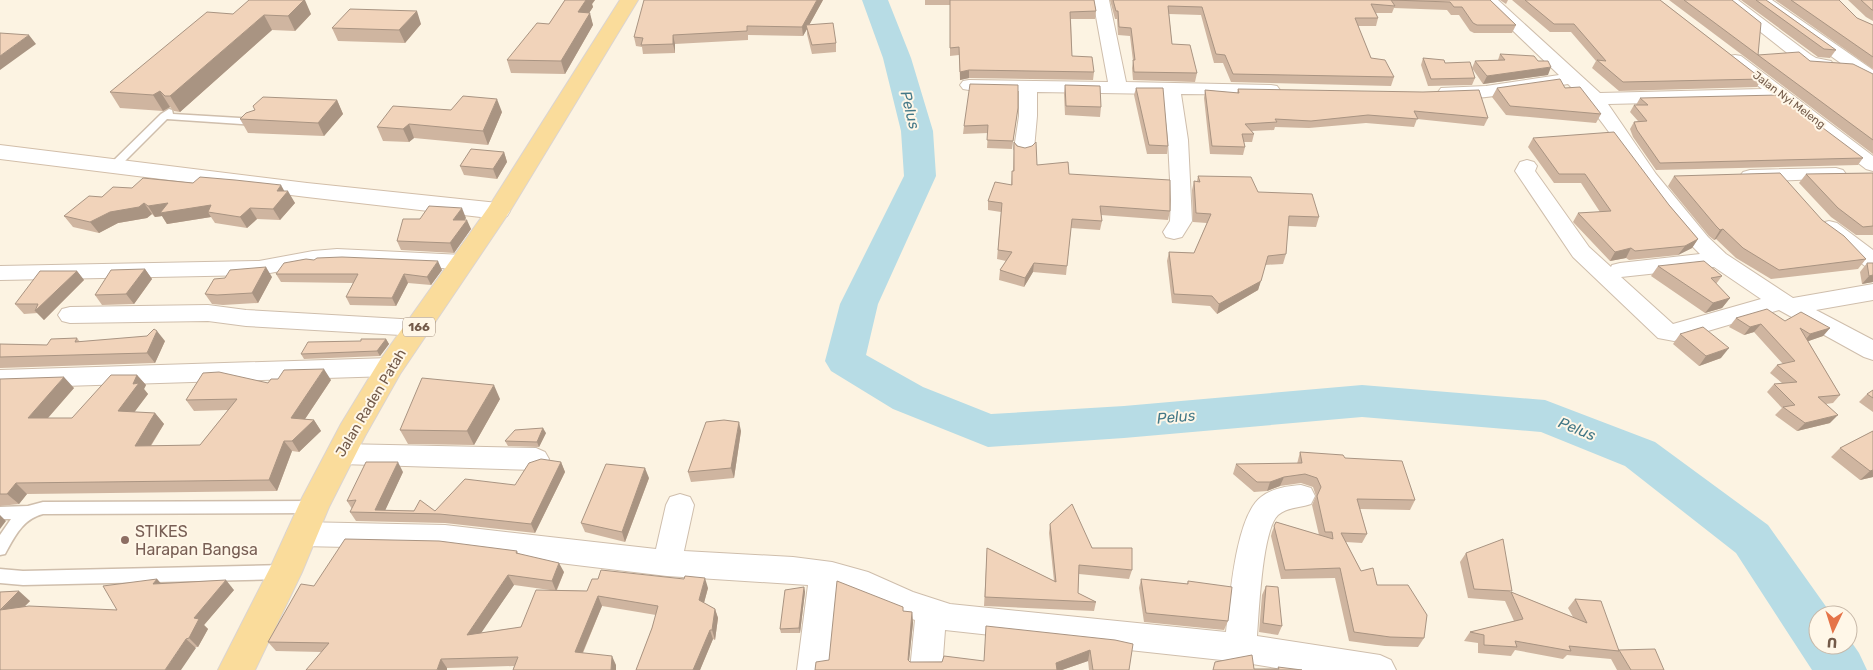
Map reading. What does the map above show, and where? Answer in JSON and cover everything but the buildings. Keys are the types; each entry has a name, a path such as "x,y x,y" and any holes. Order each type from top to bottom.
{"main road":[{"name":"Jalan Raden Patah","path":"236,670 285,572 313,507 390,367 498,210 629,0"}],"street":[{"path":"1101,0 1118,88"},
{"path":"1489,0 1571,78 1604,99 1662,178 1700,242 1718,259 1873,351"},
{"path":"1728,0 1811,63 1867,73"},
{"path":"1761,0 1867,73"},
{"name":"Jalan Nyi Meleng","path":"1725,53 1781,94 1872,166"},
{"path":"1429,93 1486,91 1571,78"},
{"path":"969,85 1290,90"},
{"path":"1024,149 1028,116 1028,87"},
{"path":"1170,88 1178,140 1181,200 1181,221 1174,232"},
{"path":"1604,99 1781,94"},
{"path":"0,152 498,210"},
{"path":"1527,166 1525,172 1580,252 1666,332 1674,332 1796,304 1873,292"},
{"path":"1732,176 1780,176 1872,166"},
{"path":"1780,176 1799,197"},
{"path":"1818,217 1842,239 1873,260"},
{"path":"0,273 259,268 313,258 337,256 463,262"},
{"path":"1620,270 1718,259"},
{"path":"70,315 208,313 246,318 418,328"},
{"path":"0,379 390,367"},
{"path":"341,454 536,459"},
{"path":"1240,648 1248,573 1259,519 1266,509 1279,499 1301,496"},
{"path":"667,563 680,506"},
{"path":"300,534 445,537 667,563 793,570 824,574 868,585 905,604 950,618 1240,648 1375,670"},
{"path":"813,670 824,574"},
{"path":"926,670 931,612"}],"lane":[{"path":"114,166 167,114 256,122"},
{"path":"0,513 28,512 43,508 313,507"},
{"path":"0,549 14,525 28,512"},
{"path":"0,576 24,578 172,573 285,572"}],"waterway":[{"name":"Pelus","path":"875,0 897,58 917,131 920,176 859,304 845,361 908,398 988,431 1124,422 1362,401 1545,416 1640,454 1752,539 1808,621"},
{"name":"Pelus","path":"1831,655 1841,670"}],"place":[{"name":"STIKES Harapan Bangsa","path":"125,540"}]}
